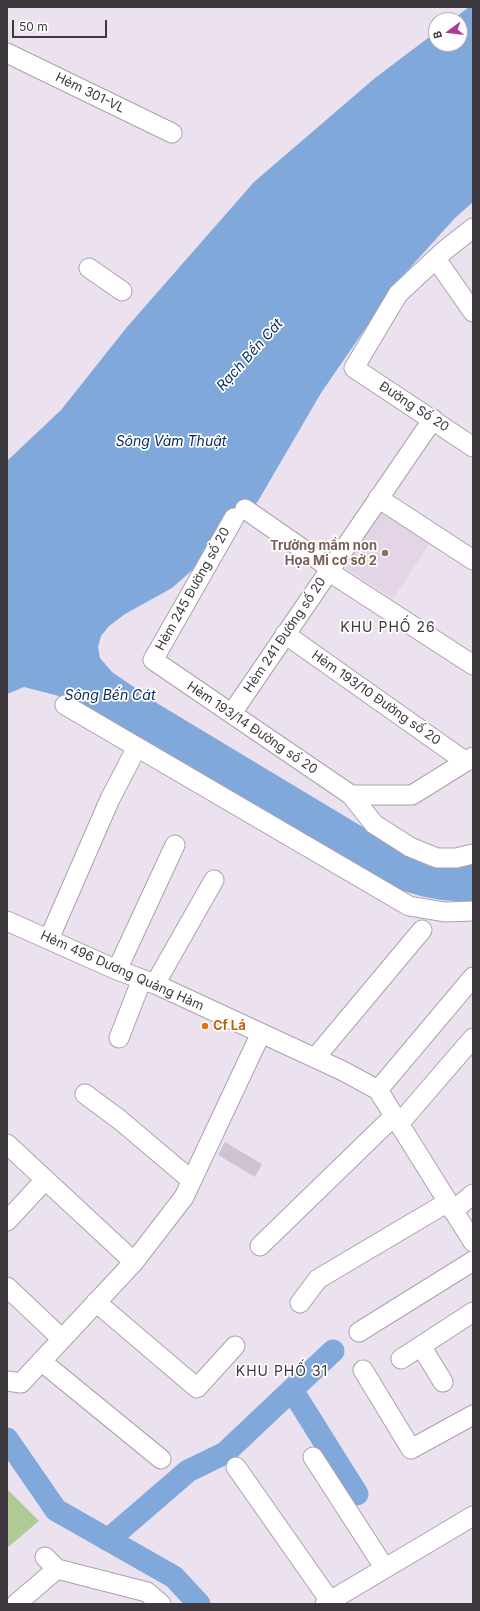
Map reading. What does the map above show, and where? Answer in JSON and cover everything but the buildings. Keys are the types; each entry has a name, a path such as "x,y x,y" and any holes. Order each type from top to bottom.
{"street":[{"name":"Hẻm 301-VL","path":"7,53 172,133"},
{"path":"473,228 436,259 473,312"},
{"name":"Đường Số 20","path":"436,259 398,294 354,368 433,419 473,447"},
{"path":"89,268 122,291"},
{"name":"Hẻm 241 Đường số 20","path":"232,713 433,419"},
{"path":"378,498 473,560"},
{"name":"Hẻm 245 Đường số 20","path":"153,660 239,514 329,569"},
{"path":"329,569 473,665"},
{"name":"Hẻm 193/10 Đường số 20","path":"285,634 470,760"},
{"name":"Hẻm 193/14 Đường số 20","path":"153,660 351,796 374,824 410,847 437,858 456,858 473,854"},
{"path":"65,705 409,906 445,912 473,911"},
{"path":"49,939 110,798 137,747"},
{"path":"351,796 412,795 470,760"},
{"path":"117,970 175,845"},
{"path":"118,1038 149,982 214,880"},
{"name":"Hẻm 496 Dương Quảng Hàm","path":"7,921 117,970 149,982 261,1033 378,1090"},
{"path":"315,1058 422,930"},
{"path":"471,1234 450,1206 378,1090 473,977"},
{"path":"7,1381 21,1383 134,1262 184,1197 261,1033"},
{"path":"260,1246 397,1120 473,1038"},
{"path":"85,1094 120,1120 191,1180"},
{"path":"7,1144 134,1262"},
{"path":"7,1221 45,1180"},
{"path":"300,1303 318,1279 473,1194"},
{"path":"359,1332 473,1261"},
{"path":"7,1287 62,1339"},
{"path":"96,1302 197,1388 235,1346"},
{"path":"401,1359 473,1312"},
{"path":"421,1346 443,1382"},
{"path":"41,1361 161,1459"},
{"path":"363,1370 411,1449 473,1416"},
{"path":"313,1457 384,1567"},
{"path":"236,1467 327,1602 384,1567 473,1516"},
{"path":"16,1604 51,1563 147,1600"}],"shaded area":[{"name":"Trường mầm non Họa Mi cơ sở 2","path":"379,502 433,538 393,599 347,569 345,565"}],"green space":[{"path":"7,1489 39,1521 7,1548"}],"water":[{"name":"Sông Vàm Thuật","path":"469,7 473,7 473,202 455,218 398,281 321,393 258,501 226,540 172,588 125,614 109,626 101,636 98,647 100,658 112,672 160,705 391,844 444,867 473,864 473,901 434,899 397,889 78,701 24,687 7,694 7,461 61,410 127,327 254,182 375,78 428,38 428,52 468,52 468,12 462,12"}],"waterway":[{"path":"108,1540 188,1471 225,1453 333,1351"},
{"path":"292,1390 357,1494"},
{"path":"7,1439 56,1510 174,1577 199,1604"}],"place":[{"name":"Trường mầm non Họa Mi cơ sở 2","path":"385,553"},
{"name":"Cf Lá","path":"205,1026"}],"district":[{"name":"KHU PHỐ 26","path":"388,628"},
{"name":"KHU PHỐ 31","path":"282,1372"}],"water label":[{"name":"Rạch Bến Cát","path":"250,355"},
{"name":"Sông Bến Cát","path":"110,696"}]}
